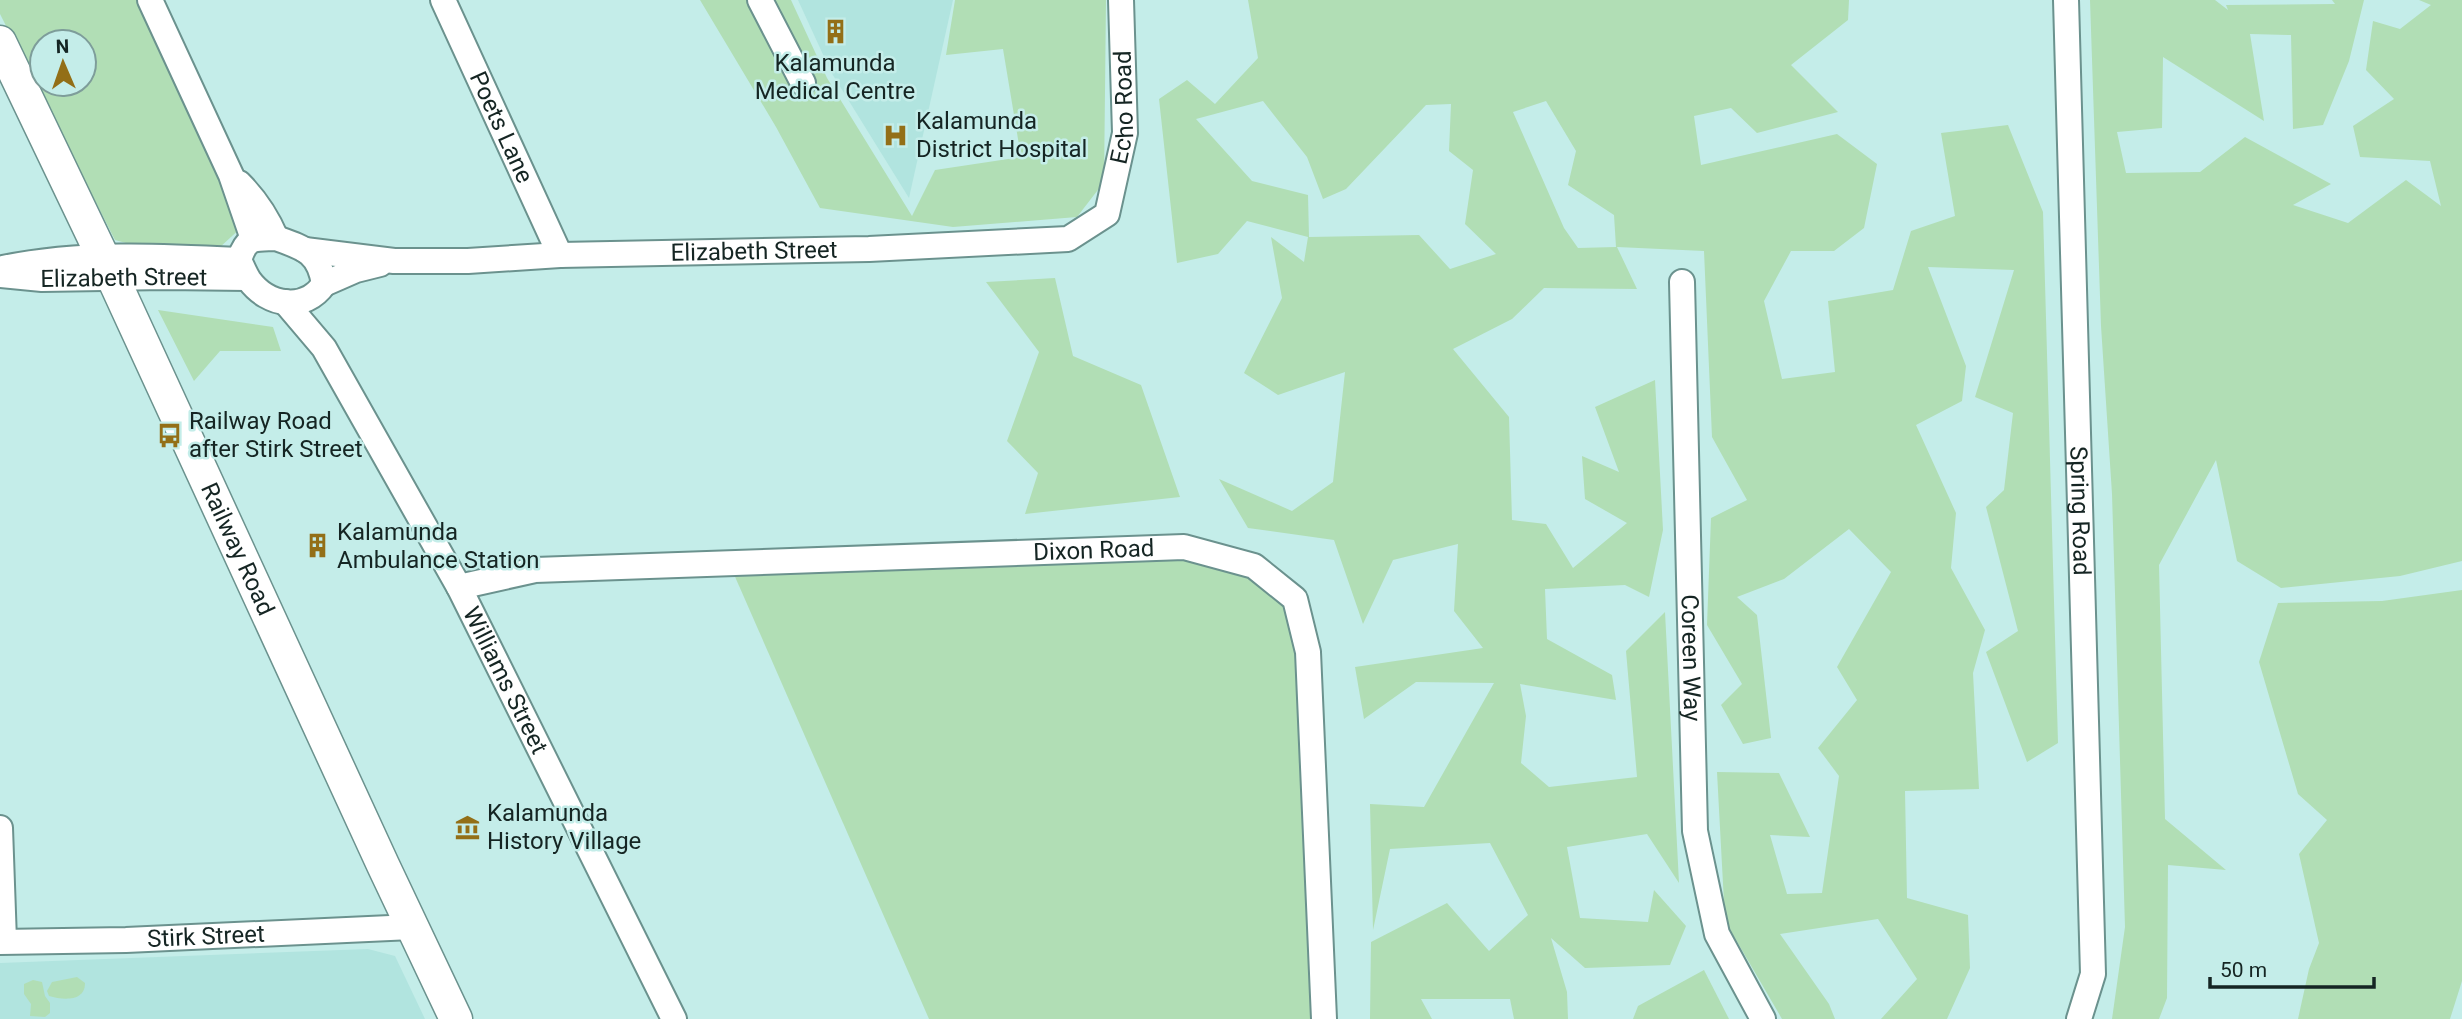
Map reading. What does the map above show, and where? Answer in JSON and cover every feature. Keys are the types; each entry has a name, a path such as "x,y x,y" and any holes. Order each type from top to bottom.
{"street":[{"path":"150,0 231,175 252,197 270,223 264,238"},
{"name":"Poets Lane","path":"443,0 560,255"},
{"path":"760,0 803,83"},
{"name":"Echo Road","path":"1107,214 1125,133 1121,0"},
{"name":"Spring Road","path":"2066,0 2093,974 2079,1019"},
{"name":"Railway Road","path":"0,42 108,267 456,1019"},
{"name":"Elizabeth Street","path":"305,250 394,261 468,261 560,255 869,249 1068,239 1107,214"},
{"path":"264,238 305,250 317,259 320,290 302,302 269,298 243,269 244,244 264,238"},
{"name":"Elizabeth Street","path":"0,268 41,260 108,267 243,269"},
{"name":"Elizabeth Street","path":"320,290 356,270 394,261"},
{"name":"Elizabeth Street","path":"0,275 41,279 108,267"},
{"name":"Coreen Way","path":"1682,282 1695,831 1717,934 1763,1019"},
{"name":"Williams Street","path":"320,290 324,348"},
{"name":"Williams Street","path":"285,302 324,348 459,587 674,1019"},
{"name":"Dixon Road","path":"459,587 535,570 1184,547 1254,566 1296,599 1308,652 1324,1019"},
{"path":"0,828 2,941"},
{"name":"Stirk Street","path":"2,941 126,940 412,927"}],"shaded area":[{"name":"Kalamunda District Hospital","path":"798,0 953,0 909,198 831,72"},
{"path":"368,949 395,956 425,1019 0,1019 0,963"}],"green space":[{"path":"0,0 136,0 243,226 219,248 137,246 115,240 43,98 98,98 98,28 28,28 28,69 0,14"},
{"path":"700,0 791,0 827,78 912,216 935,170 1021,157 1003,49 946,55 955,0 1106,0 1104,182 1077,217 953,227 820,208 776,127"},
{"path":"1248,0 1849,0 1848,20 1791,65 1838,112 1757,133 1731,108 1694,116 1701,165 1837,134 1877,164 1864,228 1834,251 1791,251 1764,301 1782,379 1835,372 1828,301 1893,290 1911,231 1955,216 1941,133 2008,125 2043,212 2058,743 2027,762 1986,652 2018,631 1986,507 2004,490 2013,413 1975,397 2014,270 1928,267 1966,366 1962,401 1916,425 1956,513 1951,568 1985,630 1973,673 1979,789 1905,791 1907,898 1968,915 1970,968 1947,1019 1881,1019 1917,979 1878,919 1780,934 1829,1004 1835,1019 1782,1019 1725,921 1717,772 1779,773 1810,837 1770,835 1787,894 1822,893 1839,776 1818,748 1857,700 1837,667 1891,572 1849,529 1784,579 1737,597 1757,615 1771,738 1743,744 1721,705 1742,684 1707,625 1711,518 1747,500 1712,437 1704,251 1617,247 1637,289 1544,288 1512,319 1453,349 1509,417 1512,520 1546,524 1573,568 1627,523 1585,499 1582,456 1619,472 1595,407 1655,380 1663,530 1649,597 1625,585 1545,589 1547,639 1612,675 1616,700 1520,684 1526,716 1521,763 1549,787 1637,777 1626,651 1665,612 1679,883 1647,834 1567,847 1580,918 1648,922 1654,890 1686,926 1670,965 1585,968 1551,938 1567,992 1568,1019 1514,1019 1510,999 1421,999 1432,1019 1370,1019 1371,942 1447,903 1489,951 1528,915 1490,843 1390,849 1373,930 1370,804 1424,807 1494,683 1416,682 1364,719 1355,667 1483,648 1454,611 1458,544 1393,560 1363,624 1334,540 1248,528 1219,479 1292,511 1333,482 1345,372 1278,395 1244,373 1282,298 1271,237 1304,262 1308,237 1247,221 1218,254 1177,263 1159,99 1187,80 1215,104 1258,58","holes":["1263,101 1307,157 1323,199 1346,189 1426,105 1451,104 1449,151 1473,170 1465,224 1496,254 1450,269 1419,235 1309,237 1308,195 1252,181 1196,119","1546,101 1576,151 1568,185 1614,215 1616,247 1578,248 1564,228 1513,112"]},
{"path":"2090,0 2215,0 2228,10 2226,5 2335,4 2332,0 2364,0 2349,61 2323,125 2293,129 2291,35 2250,34 2264,121 2163,57 2162,128 2117,132 2126,173 2200,172 2245,137 2331,184 2293,205 2348,223 2406,180 2441,206 2430,161 2360,157 2353,126 2394,99 2366,70 2373,21 2400,29 2431,5 2419,0 2462,0 2462,561 2400,576 2281,588 2237,561 2216,460 2159,565 2165,819 2226,870 2168,865 2167,998 2159,1019 2112,1019 2125,927 2112,494 2101,326"},
{"path":"1055,278 1073,356 1141,385 1180,497 1025,514 1038,473 1007,441 1039,352 986,282"},
{"path":"158,310 273,327 281,351 220,351 194,381"},
{"path":"1184,547 1254,566 1295,599 1318,1019 929,1019 729,563"},
{"path":"2462,590 2462,981 2450,1019 2298,1019 2309,969 2319,943 2299,854 2327,820 2298,794 2259,662 2278,603 2382,601"},
{"path":"1704,970 1729,1019 1633,1019 1638,1006"},
{"path":"77,977 85,983 84,989 77,997 67,999 49,996 47,991 52,982"},
{"path":"33,980 42,982 45,996 50,1003 50,1013 45,1017 30,1016 31,1004 24,994 24,984"}],"place":[{"name":"Kalamunda Medical Centre","path":"835,32"},
{"name":"Kalamunda District Hospital","path":"896,135"},
{"name":"Railway Road after Stirk Street","path":"169,435"},
{"name":"Kalamunda Ambulance Station","path":"317,546"},
{"name":"Kalamunda History Village","path":"467,827"}]}
